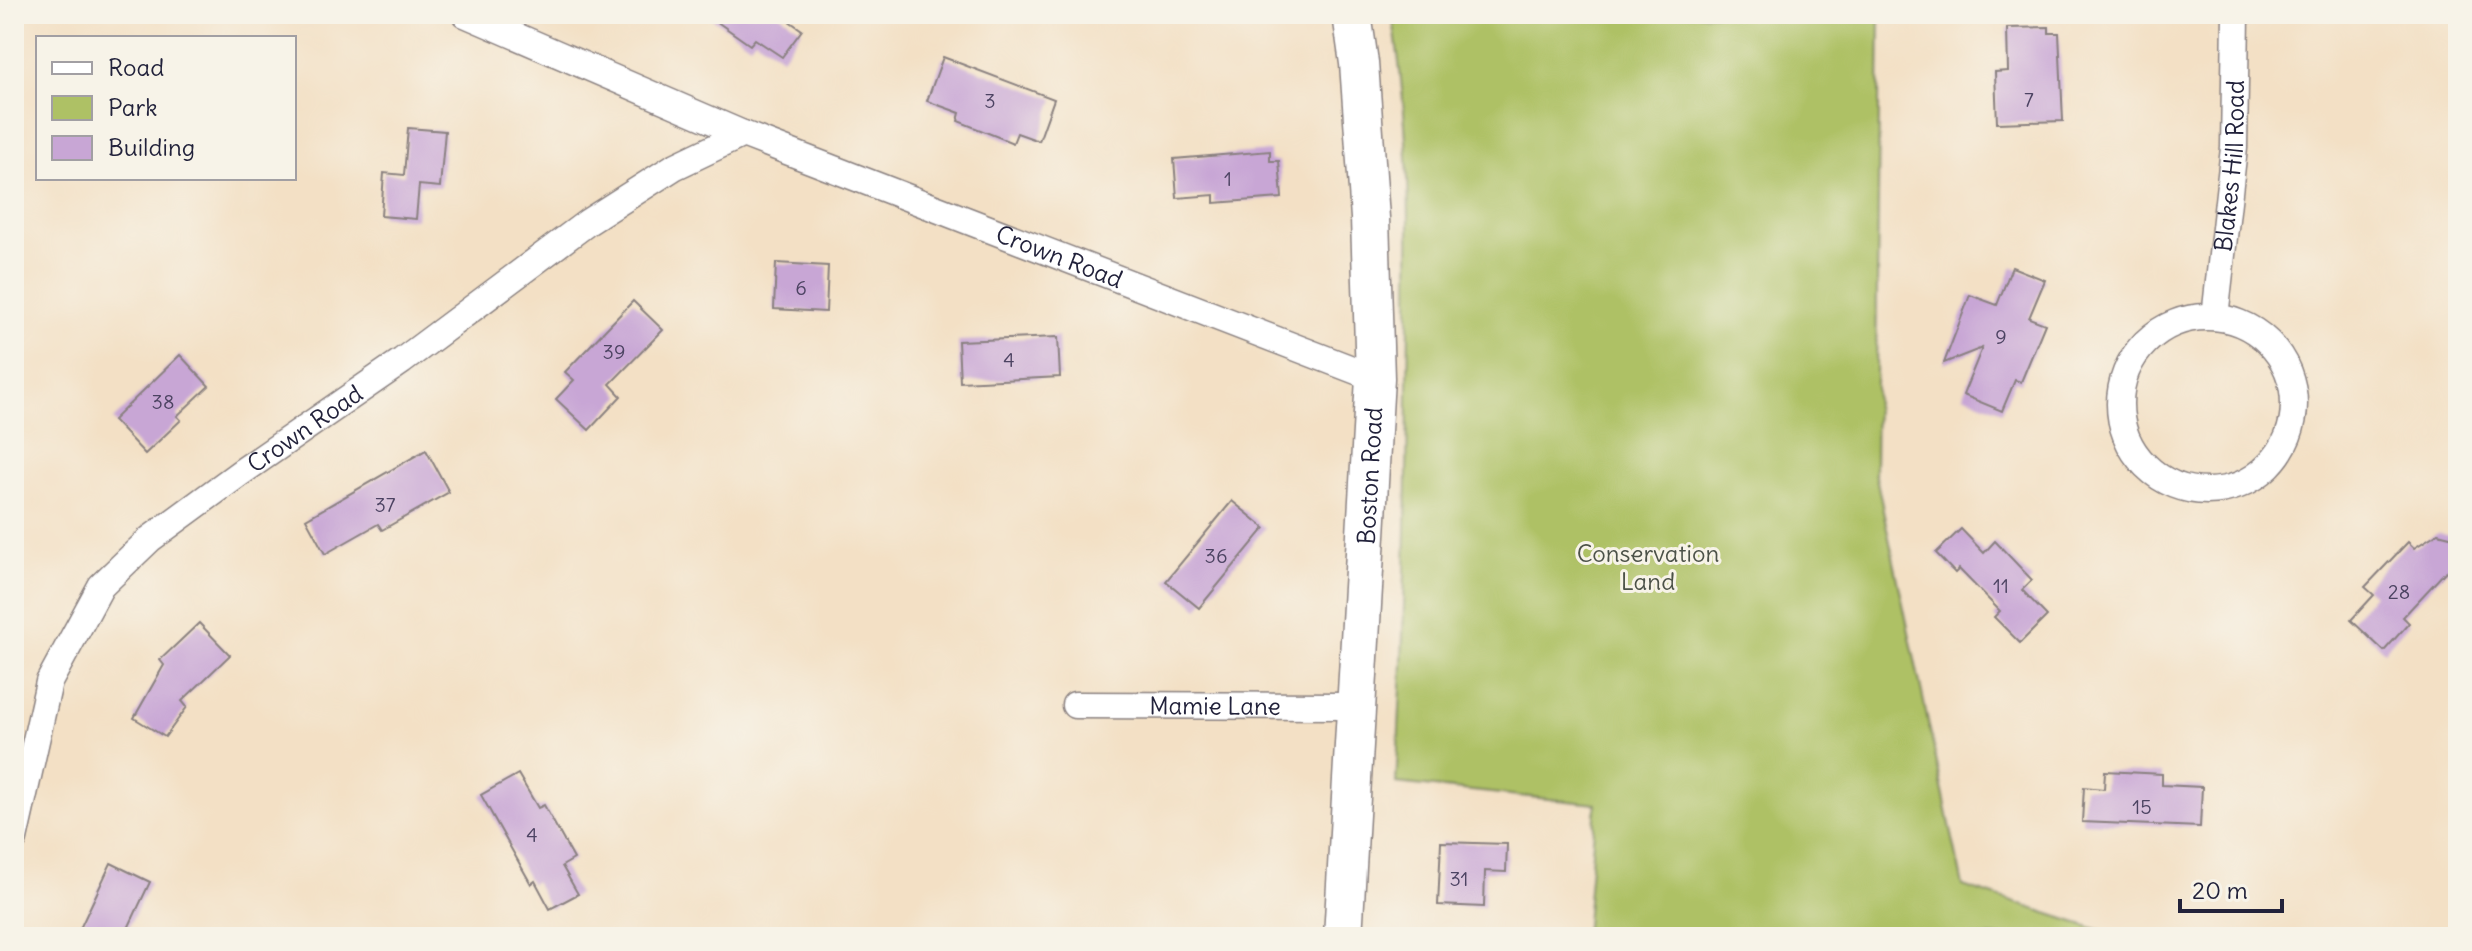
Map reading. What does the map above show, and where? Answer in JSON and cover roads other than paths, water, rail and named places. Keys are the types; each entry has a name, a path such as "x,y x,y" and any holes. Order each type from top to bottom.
{"main road":[{"name":"Boston Road","path":"1343,937 1375,378 1370,218 1359,63 1352,14"}],"street":[{"name":"Crown Road","path":"465,14 743,134 1375,378"},
{"name":"Blakes Hill Road","path":"2215,317 2234,148 2236,14"},
{"name":"Crown Road","path":"14,839 49,682 101,586 150,539 402,361 588,222 674,167 743,134"},
{"path":"2215,317 2242,324 2274,349 2293,385 2294,413 2281,452 2262,472 2226,490 2196,491 2167,482 2143,464 2127,438 2120,410 2120,395 2129,366 2146,342 2171,325 2185,320 2215,317"},
{"name":"Mamie Lane","path":"1075,705 1357,706"}],"park label":[{"name":"Conservation Land","path":"1648,567"}]}
